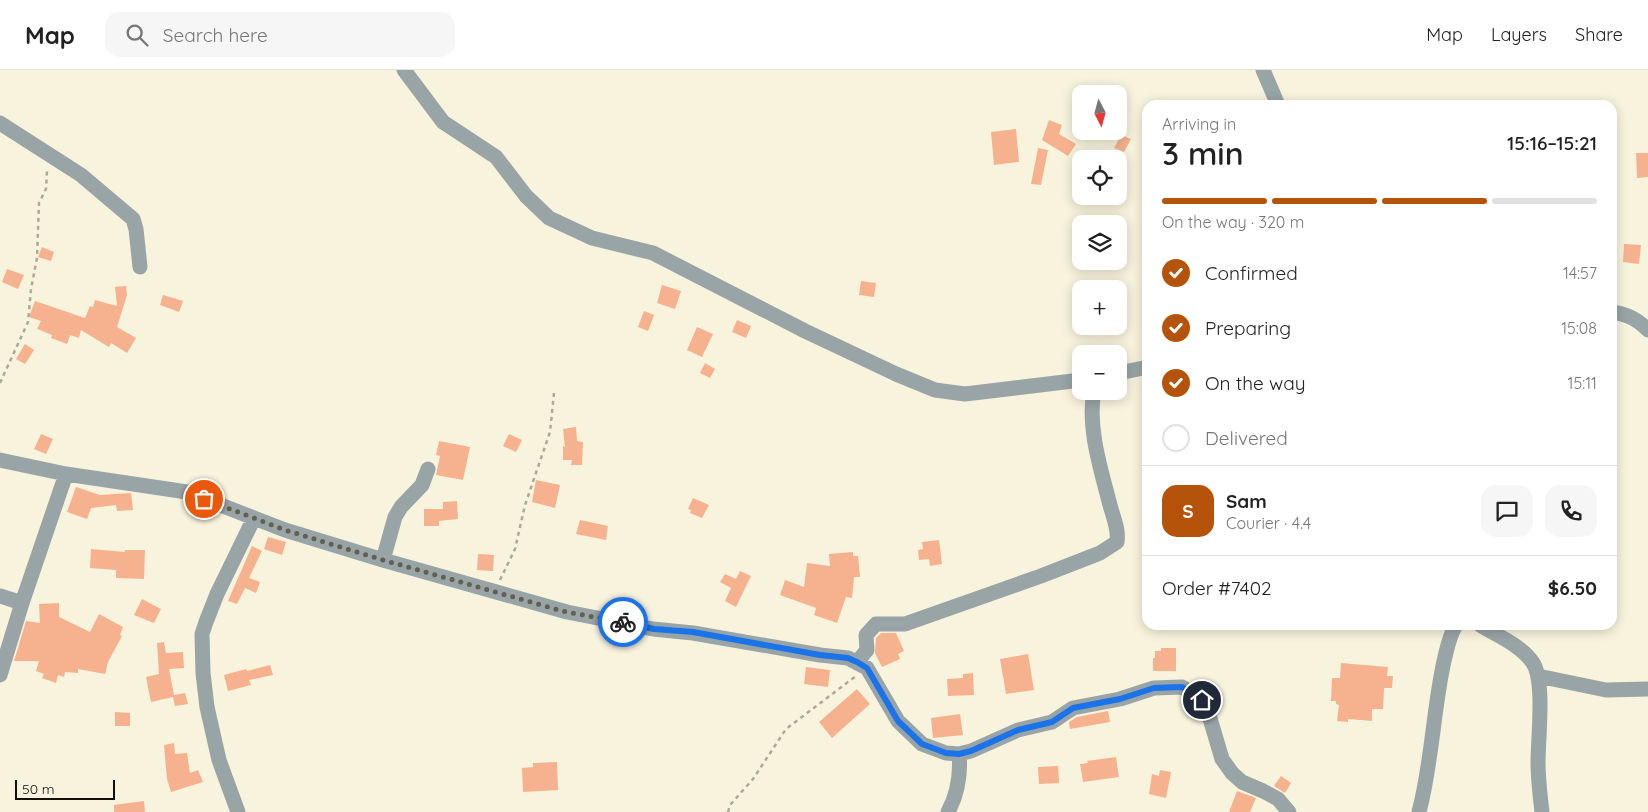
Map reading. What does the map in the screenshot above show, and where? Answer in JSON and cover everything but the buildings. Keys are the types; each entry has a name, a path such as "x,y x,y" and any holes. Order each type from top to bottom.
{"street":[{"path":"404,70 443,122 496,157 526,196 549,218 557,222 592,238 653,253 805,331 896,374 935,390 964,394 1072,381"},
{"path":"1263,70 1276,100"},
{"path":"0,123 81,175 133,219 136,229 140,267"},
{"path":"1617,313 1630,316 1648,330"},
{"path":"1127,371 1142,368"},
{"path":"862,665 868,650 866,635 876,624 904,624 1100,553 1117,542 1118,534 1093,429 1092,400"},
{"path":"0,460 66,474 188,492 285,530 566,612 654,629 693,632 796,651 848,658 862,665 898,721 922,744 946,753 959,754 971,751 1018,730 1052,722 1073,708 1120,699 1154,688 1182,687 1202,700 1209,715 1222,759 1232,773 1242,782 1278,799 1289,812"},
{"path":"383,560 395,517 401,507 422,485 428,470"},
{"path":"0,675 22,603 66,474"},
{"path":"238,812 219,760 207,707 203,673 202,634 217,594 254,518"},
{"path":"0,596 22,603"},
{"path":"1419,812 1427,776 1442,671 1454,630"},
{"path":"1489,630 1518,647 1534,664 1538,676 1540,697 1538,764 1542,812"},
{"path":"1538,676 1606,690 1648,689"},
{"path":"948,812 955,798 960,773 959,754"}],"path":[{"path":"0,383 28,322 31,289 37,258 39,203 46,189 48,172 45,152"},
{"path":"496,591 515,549 525,505 550,432 554,393"},
{"path":"728,812 730,806 752,779 786,729 862,665"}],"way so far":[{"path":"204,499 285,530 383,560 566,612 623,622"}],"route":[{"path":"623,622 654,629 693,632 796,651 848,658 867,668 877,682 898,721 922,744 946,753 959,754 971,751 1018,730 1052,722 1073,708 1120,699 1154,688 1182,687 1202,700"}]}
